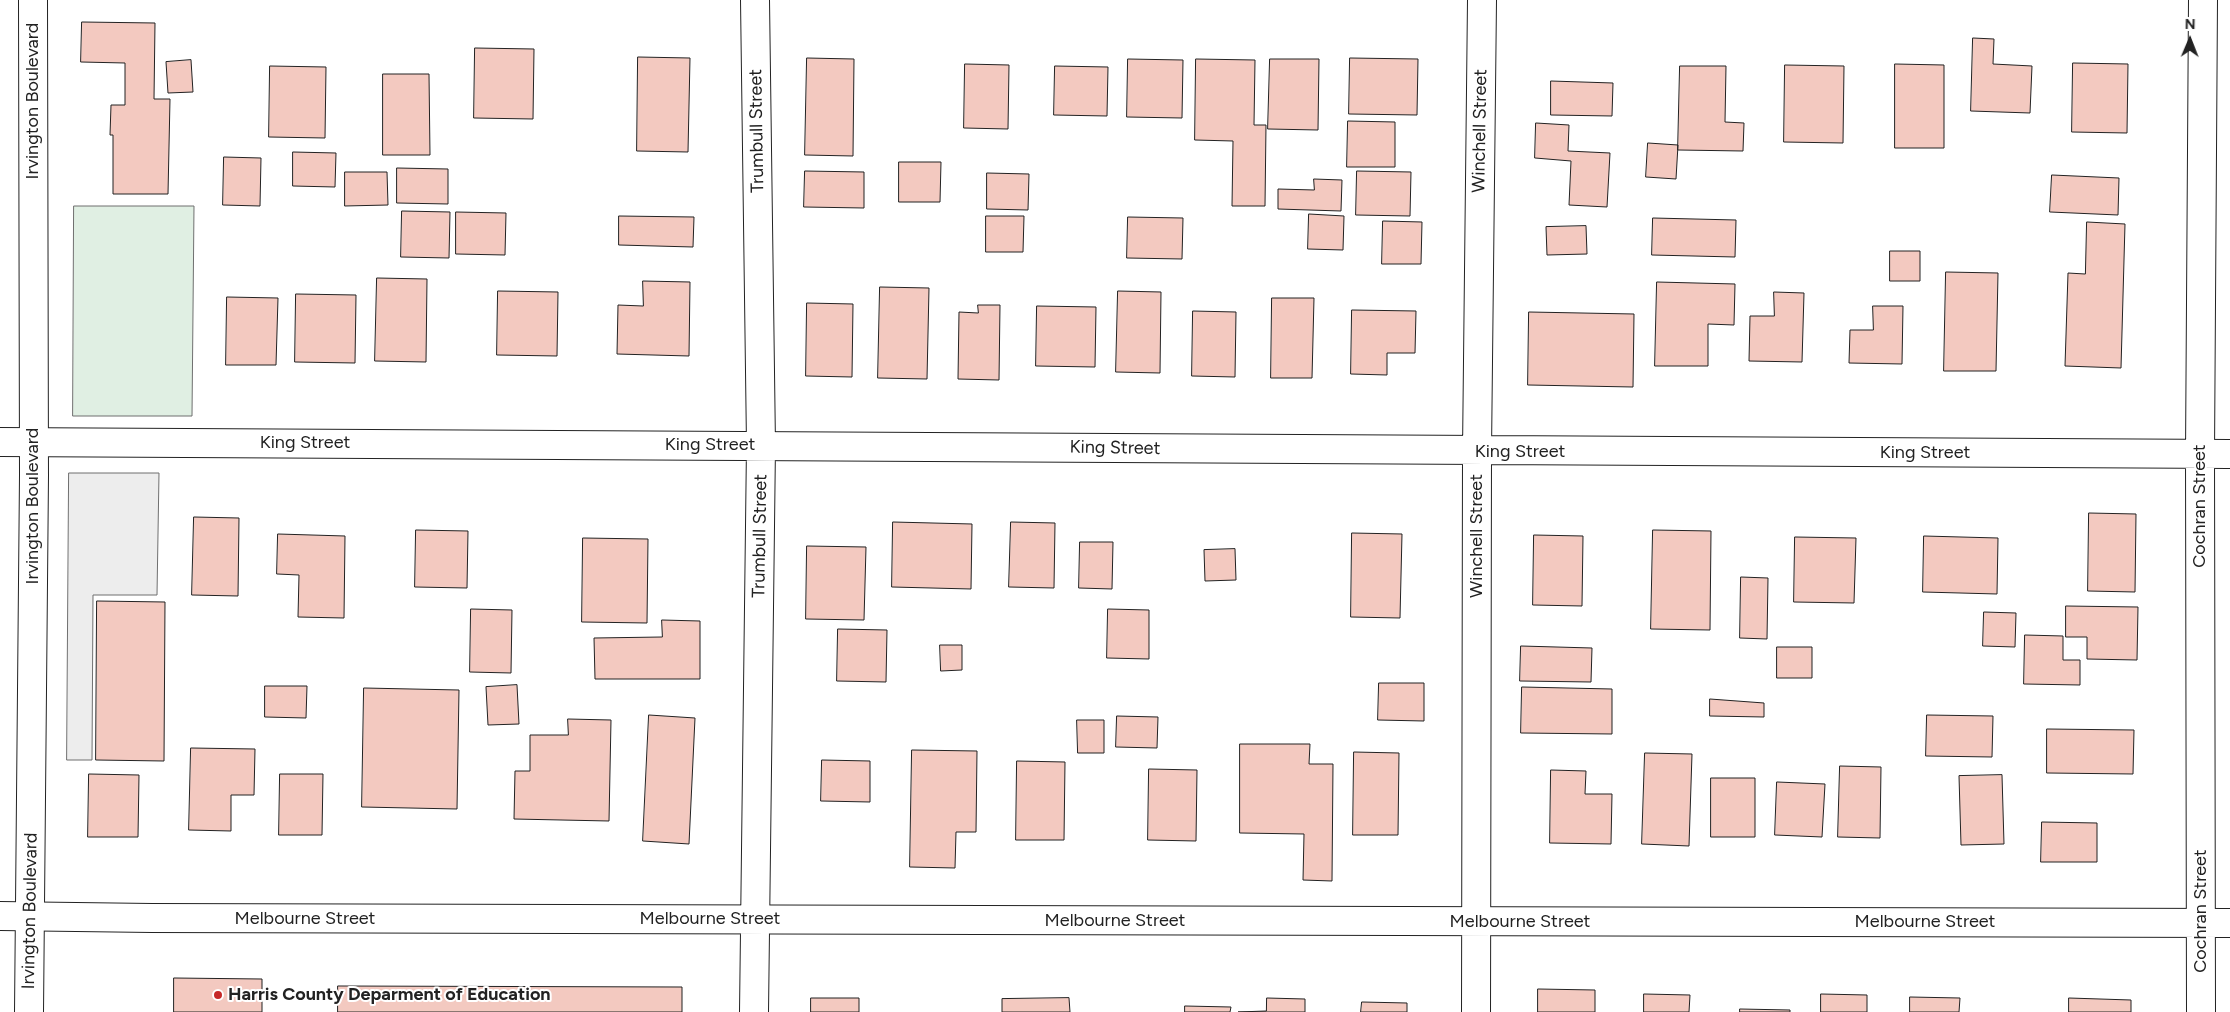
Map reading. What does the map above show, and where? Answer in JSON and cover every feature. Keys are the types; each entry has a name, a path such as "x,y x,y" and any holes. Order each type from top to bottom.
{"street":[{"name":"Irvington Boulevard","path":"29,1012 31,917 33,0"},
{"name":"Trumbull Street","path":"754,1012 761,445 755,0"},
{"name":"Winchell Street","path":"1476,1012 1478,922 1477,452 1482,0"},
{"name":"Cochran Street","path":"2202,1012 2200,454 2203,0"},
{"name":"King Street","path":"0,442 761,445 1477,452 2230,454"},
{"name":"Melbourne Street","path":"0,916 754,920 2230,923"}],"green space":[{"path":"74,206 194,206 192,416 73,416"}],"shaded area":[{"path":"69,473 159,473 157,595 93,595 92,760 67,760"}],"building":[{"path":"82,22 155,23 154,99 170,99 168,194 113,194 113,135 110,135 111,105 125,105 125,63 81,62"},
{"path":"1973,38 1994,39 1993,64 2032,66 2030,113 1971,111"},
{"path":"475,48 534,49 533,119 474,118"},
{"path":"638,57 690,58 688,152 637,151"},
{"path":"807,58 854,59 853,156 805,155"},
{"path":"1350,58 1418,59 1417,115 1349,114"},
{"path":"1128,59 1183,60 1182,118 1127,117"},
{"path":"1196,59 1255,60 1254,125 1266,125 1265,206 1232,206 1233,141 1195,140"},
{"path":"1270,59 1319,59 1318,130 1268,129"},
{"path":"191,60 193,92 168,93 166,62"},
{"path":"2073,63 2128,64 2127,133 2072,132"},
{"path":"965,64 1009,65 1008,129 964,128"},
{"path":"1895,64 1944,65 1944,148 1895,148"},
{"path":"1785,65 1844,66 1843,143 1784,142"},
{"path":"270,66 326,67 325,138 269,137"},
{"path":"1055,66 1108,67 1107,116 1054,115"},
{"path":"1680,66 1726,66 1725,122 1744,123 1743,151 1678,150"},
{"path":"383,74 429,74 430,155 383,155"},
{"path":"1551,81 1613,83 1612,116 1551,115"},
{"path":"1348,121 1395,122 1395,167 1347,167"},
{"path":"1536,123 1569,125 1568,151 1610,153 1607,207 1569,205 1571,161 1535,158"},
{"path":"1648,143 1678,145 1676,179 1646,177"},
{"path":"293,152 336,153 335,187 293,186"},
{"path":"224,157 261,158 260,206 223,205"},
{"path":"899,162 941,162 940,202 899,202"},
{"path":"397,168 448,169 448,204 397,203"},
{"path":"805,171 864,172 864,208 804,207"},
{"path":"1357,171 1411,172 1410,216 1356,215"},
{"path":"345,172 387,172 388,205 345,206"},
{"path":"987,173 1029,174 1028,210 987,209"},
{"path":"2052,175 2119,178 2118,215 2050,212"},
{"path":"1314,179 1342,180 1341,211 1278,209 1278,189 1314,190"},
{"path":"402,211 450,212 449,258 401,257"},
{"path":"456,212 506,213 505,255 456,254"},
{"path":"1309,214 1344,216 1343,250 1308,249"},
{"path":"619,216 694,217 693,247 619,245"},
{"path":"986,216 1024,216 1023,252 986,252"},
{"path":"1128,217 1183,218 1182,259 1127,258"},
{"path":"1653,218 1736,220 1735,257 1652,255"},
{"path":"1383,221 1422,222 1421,264 1382,264"},
{"path":"2087,222 2125,224 2121,368 2065,366 2068,273 2085,274"},
{"path":"1586,226 1587,254 1547,255 1546,227"},
{"path":"1890,251 1920,251 1920,281 1890,281"},
{"path":"1946,272 1998,273 1996,371 1944,371"},
{"path":"377,278 427,279 426,362 375,361"},
{"path":"643,281 690,282 689,356 617,354 618,305 643,306"},
{"path":"1657,282 1735,284 1734,325 1708,324 1708,366 1655,366"},
{"path":"880,287 929,288 927,379 878,378"},
{"path":"498,291 558,292 557,356 497,355"},
{"path":"1118,291 1161,292 1160,373 1116,372"},
{"path":"1774,292 1804,293 1802,362 1749,361 1750,316 1774,316"},
{"path":"296,294 356,295 355,363 295,362"},
{"path":"227,297 278,298 276,365 226,365"},
{"path":"1272,298 1314,298 1312,378 1271,378"},
{"path":"807,303 853,304 852,377 806,376"},
{"path":"978,305 1000,305 999,380 958,379 959,312 978,313"},
{"path":"1037,306 1096,307 1095,367 1036,366"},
{"path":"1873,306 1903,306 1902,364 1849,363 1850,330 1873,330"},
{"path":"1352,310 1416,311 1415,353 1387,353 1387,375 1351,374"},
{"path":"1193,311 1236,312 1235,377 1192,376"},
{"path":"1529,312 1634,314 1633,387 1528,385"},
{"path":"2089,513 2136,514 2135,592 2088,591"},
{"path":"194,517 239,518 238,596 192,595"},
{"path":"893,522 972,524 971,589 892,587"},
{"path":"1011,522 1055,523 1054,588 1009,587"},
{"path":"416,530 468,531 467,588 415,587"},
{"path":"1653,530 1711,531 1710,630 1651,629"},
{"path":"1352,533 1402,534 1400,618 1351,617"},
{"path":"278,534 345,536 344,618 298,617 299,575 277,574"},
{"path":"1534,535 1583,536 1582,606 1533,605"},
{"path":"1924,536 1998,538 1997,594 1923,592"},
{"path":"1795,537 1856,538 1854,603 1794,602"},
{"path":"583,538 648,539 647,623 582,622"},
{"path":"1080,542 1113,542 1112,589 1079,588"},
{"path":"807,546 866,547 864,620 806,619"},
{"path":"1235,549 1236,580 1205,581 1204,550"},
{"path":"1741,577 1768,578 1767,639 1740,638"},
{"path":"97,601 165,602 164,761 96,760"},
{"path":"2066,606 2138,607 2137,660 2087,659 2087,637 2066,637"},
{"path":"471,609 512,610 511,673 470,672"},
{"path":"1108,609 1149,610 1149,659 1107,658"},
{"path":"1984,612 2016,613 2015,647 1983,646"},
{"path":"662,620 700,621 700,679 595,679 594,638 662,637"},
{"path":"838,629 887,630 886,682 837,681"},
{"path":"2025,635 2063,636 2063,660 2080,660 2080,685 2024,684"},
{"path":"940,645 962,645 962,670 941,671"},
{"path":"1521,646 1592,648 1591,682 1520,681"},
{"path":"1777,647 1812,647 1812,678 1777,678"},
{"path":"1379,683 1424,683 1424,721 1378,720"},
{"path":"517,685 519,724 488,725 486,687"},
{"path":"265,686 307,686 306,718 265,717"},
{"path":"1522,687 1612,689 1612,734 1521,733"},
{"path":"364,688 459,690 457,809 362,807"},
{"path":"1710,699 1764,703 1764,717 1710,716"},
{"path":"649,715 695,718 689,844 643,841"},
{"path":"1927,715 1993,716 1992,757 1926,756"},
{"path":"1117,716 1158,717 1157,748 1116,747"},
{"path":"568,719 611,720 609,821 514,819 515,771 530,771 530,735 568,735"},
{"path":"1077,720 1104,720 1104,753 1078,753"},
{"path":"2047,729 2134,730 2133,774 2047,773"},
{"path":"1240,744 1310,744 1309,764 1333,764 1332,881 1303,880 1304,834 1240,833"},
{"path":"191,748 255,749 254,795 231,795 231,831 189,830"},
{"path":"912,750 977,751 976,832 956,832 955,868 910,867"},
{"path":"1354,752 1399,753 1398,835 1353,835"},
{"path":"1645,753 1692,754 1689,846 1642,844"},
{"path":"822,760 870,761 870,802 821,801"},
{"path":"1017,761 1065,762 1064,840 1016,840"},
{"path":"1840,766 1881,767 1880,838 1838,837"},
{"path":"1149,769 1197,770 1196,841 1148,840"},
{"path":"1551,770 1586,771 1585,794 1612,794 1611,844 1550,843"},
{"path":"89,774 139,775 138,837 88,837"},
{"path":"280,774 323,774 322,835 279,835"},
{"path":"2002,775 2004,844 1961,845 1959,776"},
{"path":"1711,778 1755,778 1755,837 1711,837"},
{"path":"1777,782 1825,784 1822,837 1775,835"},
{"path":"2042,822 2097,823 2097,862 2041,862"},
{"name":"Harris County Deparment of Education","path":"174,978 262,979 262,1012 174,1012"},
{"path":"338,986 682,987 682,1012 338,1012"},
{"path":"1538,989 1595,990 1595,1012 1538,1012"},
{"path":"1644,994 1690,995 1689,1012 1644,1012"},
{"path":"1821,994 1867,995 1867,1012 1821,1012"},
{"path":"1910,997 1960,998 1959,1012 1910,1012"},
{"path":"811,998 859,998 859,1012 811,1012"},
{"path":"1069,998 1070,1012 1002,1012 1002,999"},
{"path":"1267,998 1305,999 1305,1012 1238,1012 1266,1011"},
{"path":"2069,998 2131,1000 2131,1012 2069,1012"},
{"path":"1362,1002 1407,1003 1407,1012 1361,1012"},
{"path":"1185,1006 1231,1007 1230,1012 1185,1012"},
{"path":"1740,1009 1790,1010 1790,1012 1740,1012"}],"place":[{"name":"Harris County Deparment of Education","path":"218,995"}]}
